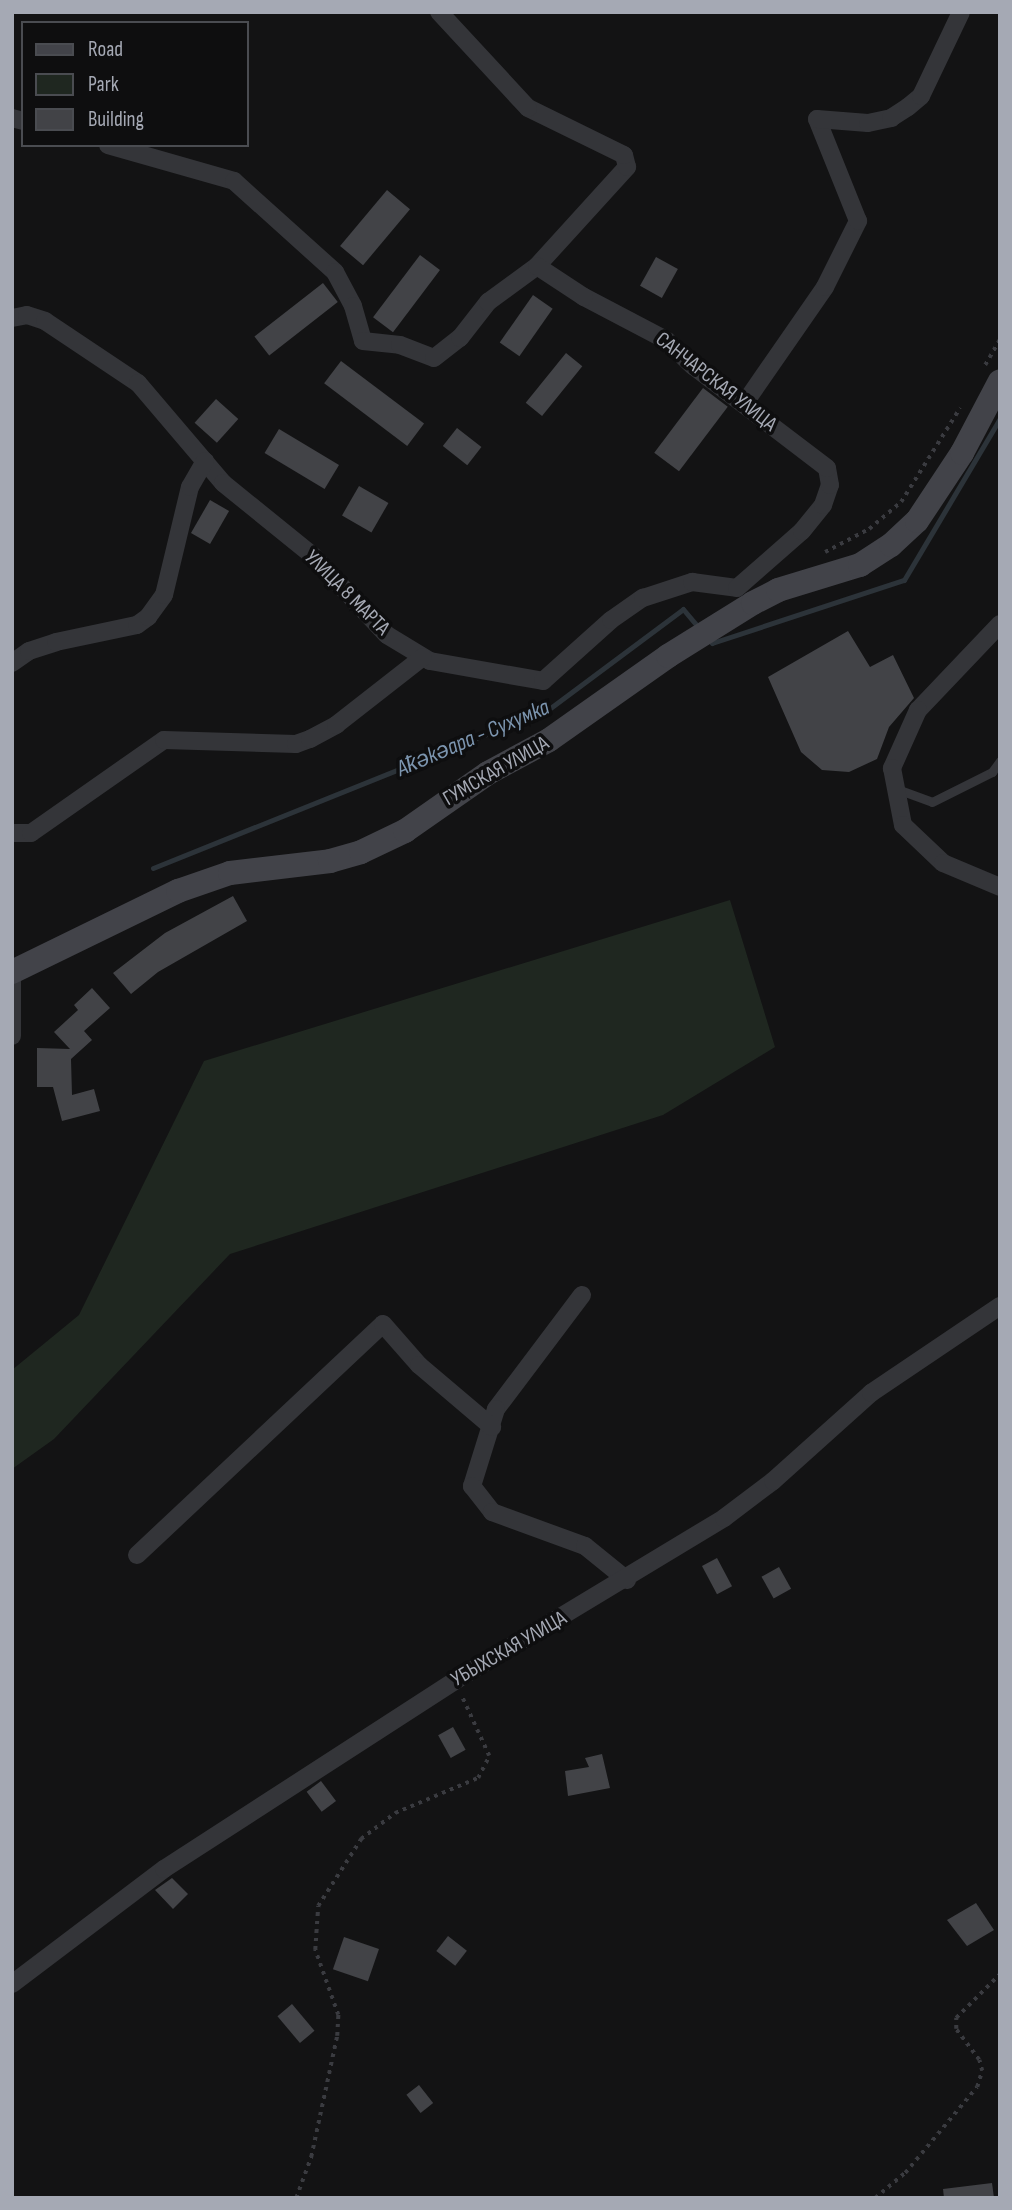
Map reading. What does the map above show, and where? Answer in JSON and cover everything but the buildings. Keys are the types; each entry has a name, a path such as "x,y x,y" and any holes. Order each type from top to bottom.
{"street":[{"path":"115,147 234,181 335,272 353,306 363,341 400,345 434,358 460,338 488,302 537,266 627,167 624,155 528,108 439,12"},
{"path":"744,404 825,287 858,221 817,119 868,123 891,118 908,107 921,96 961,12"},
{"name":"САНЧАРСКАЯ УЛИЦА","path":"537,266 666,340 827,468 830,485 823,505 802,531 765,566"},
{"name":"УЛИЦА 8 МАРТА","path":"12,318 27,315 45,321 111,361 138,383 245,505 313,556 369,620 422,657 527,682 543,681 611,620 643,598 692,582 737,588 765,566"},
{"name":"ГУМСКАЯ УЛИЦА","path":"12,972 178,891 230,873 330,861 361,852 405,831 488,772 549,740 650,668 753,603 778,590 860,565 891,545 917,521 962,453 990,377"},
{"path":"12,663 56,642 137,625 148,617 164,595 190,487 205,461"},
{"path":"1000,624 918,710 892,768 903,825 943,863 1000,887"},
{"path":"12,833 31,833 164,740 296,744 310,739 336,725 422,657"},
{"path":"12,981 12,1036"},
{"path":"582,1295 496,1409 472,1486 479,1500 492,1512 585,1546 626,1580"},
{"name":"УБЫХСКАЯ УЛИЦА","path":"12,1984 164,1869 459,1678 626,1580 724,1518 773,1481 871,1393 1000,1306"},
{"path":"137,1555 383,1324 419,1365 492,1427"}],"lane":[{"path":"896,789 932,802 992,772 1000,761"}],"path":[{"path":"990,377 1000,339"},
{"path":"813,559 869,529 901,502 961,407"},
{"path":"296,2198 311,2157 337,2036 338,2015 315,1950 318,1906 361,1839 395,1813 478,1778 489,1756 462,1706 459,1678"},
{"path":"875,2198 905,2173 977,2087 982,2071 979,2060 956,2029 956,2018 1000,1974"}],"green space":[{"path":"730,900 775,1047 663,1115 230,1254 54,1439 12,1469 12,1370 79,1315 204,1061"}],"waterway":[{"name":"Аҟәкәара - Сухумка","path":"709,639 712,643 904,580 1000,418"},
{"name":"Аҟәкәара - Сухумка","path":"153,868 549,709 683,609 700,629"}]}
